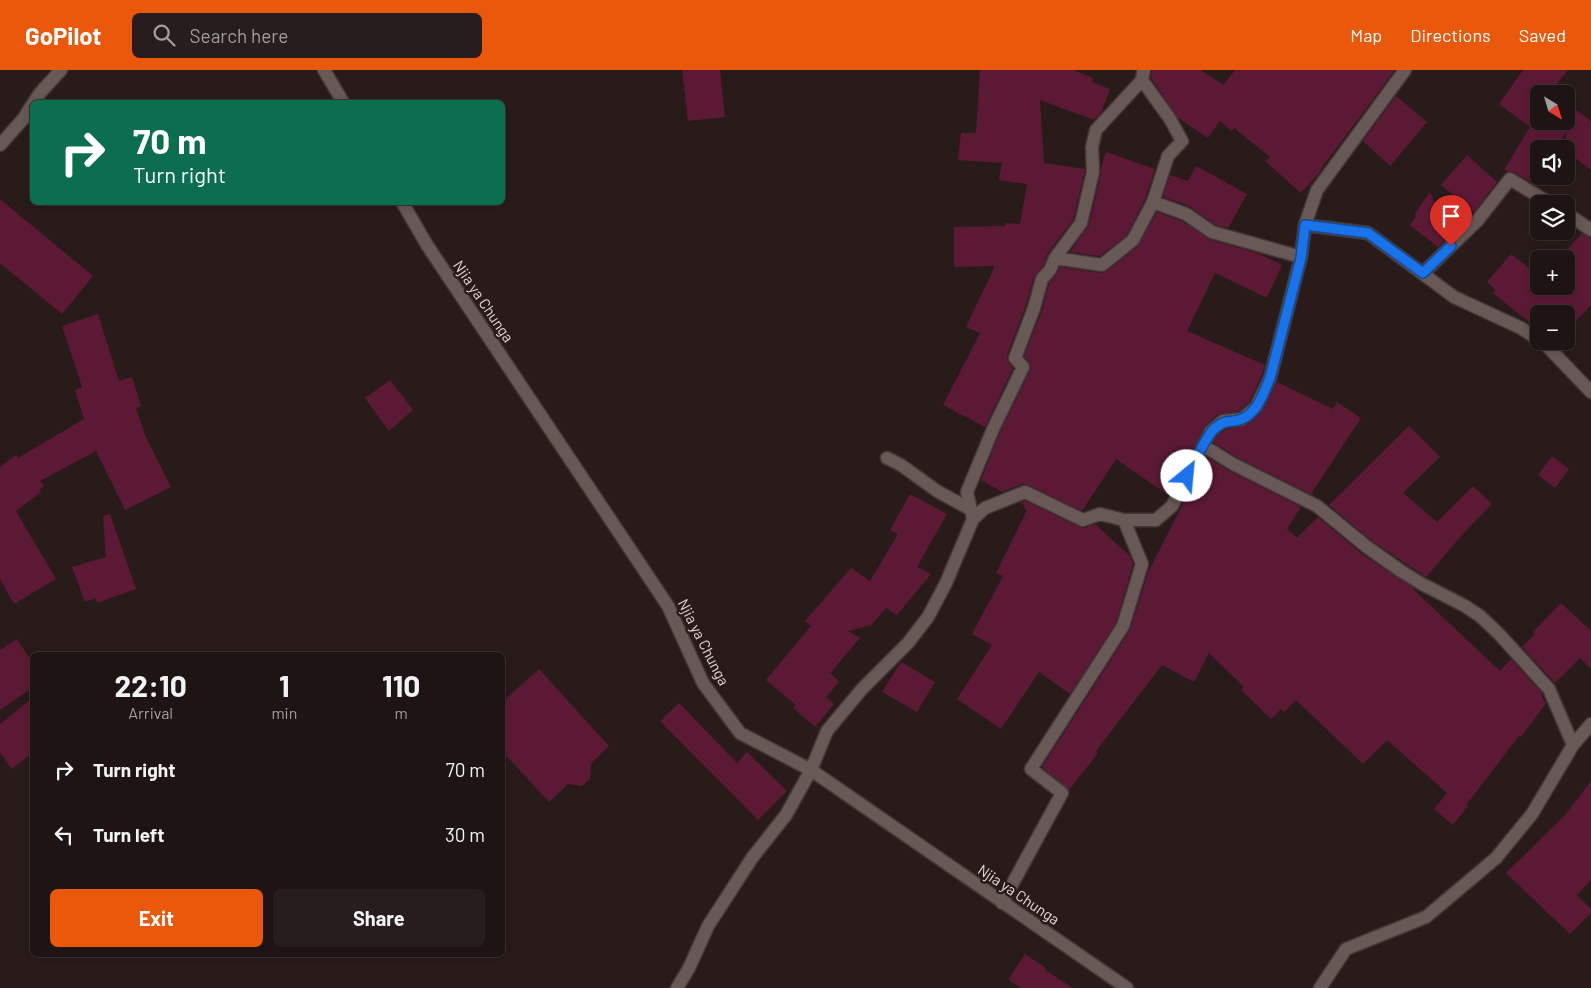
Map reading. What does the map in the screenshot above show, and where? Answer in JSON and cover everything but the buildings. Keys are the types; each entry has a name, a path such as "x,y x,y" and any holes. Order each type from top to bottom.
{"street":[{"path":"36,100 61,70"},
{"path":"324,70 342,100"},
{"path":"972,514 1025,492 1083,520 1100,514 1124,520 1156,520 1172,506 1211,430 1223,421 1242,419 1256,407 1270,378 1301,258 1305,225 1317,190 1406,70"},
{"path":"677,988 689,968 708,926 752,858 786,815 811,770 827,731 862,690 908,643 928,617 946,583 972,514 966,492 993,429 1024,367 1015,358 1034,308 1042,279 1050,270 1055,258 1081,223 1093,172 1092,147 1096,130 1143,73 1182,141 1168,156 1154,202 1133,240 1102,265 1055,258"},
{"path":"0,145 30,109"},
{"path":"1423,273 1477,221 1510,179 1536,195"},
{"path":"1154,202 1186,214 1212,232 1301,258"},
{"name":"Njia ya Chunga","path":"404,205 427,244 668,606 703,683 740,733 811,770 1127,988"},
{"path":"1575,219 1591,230"},
{"path":"1305,225 1368,233 1454,297 1521,328 1530,334"},
{"path":"1551,350 1591,392"},
{"path":"1204,446 1233,464 1317,506 1367,547 1401,571 1480,616 1549,689 1574,745"},
{"path":"887,458 902,466 972,514"},
{"path":"1002,903 1062,793 1031,769 1124,626 1142,564 1124,520"},
{"path":"1320,988 1346,949 1426,917 1496,858 1532,814 1574,745 1591,724"}],"route":[{"path":"1187,476 1211,430 1223,421 1242,419 1256,407 1264,393 1270,378 1301,258 1305,225 1368,233 1423,273 1451,246"}]}
